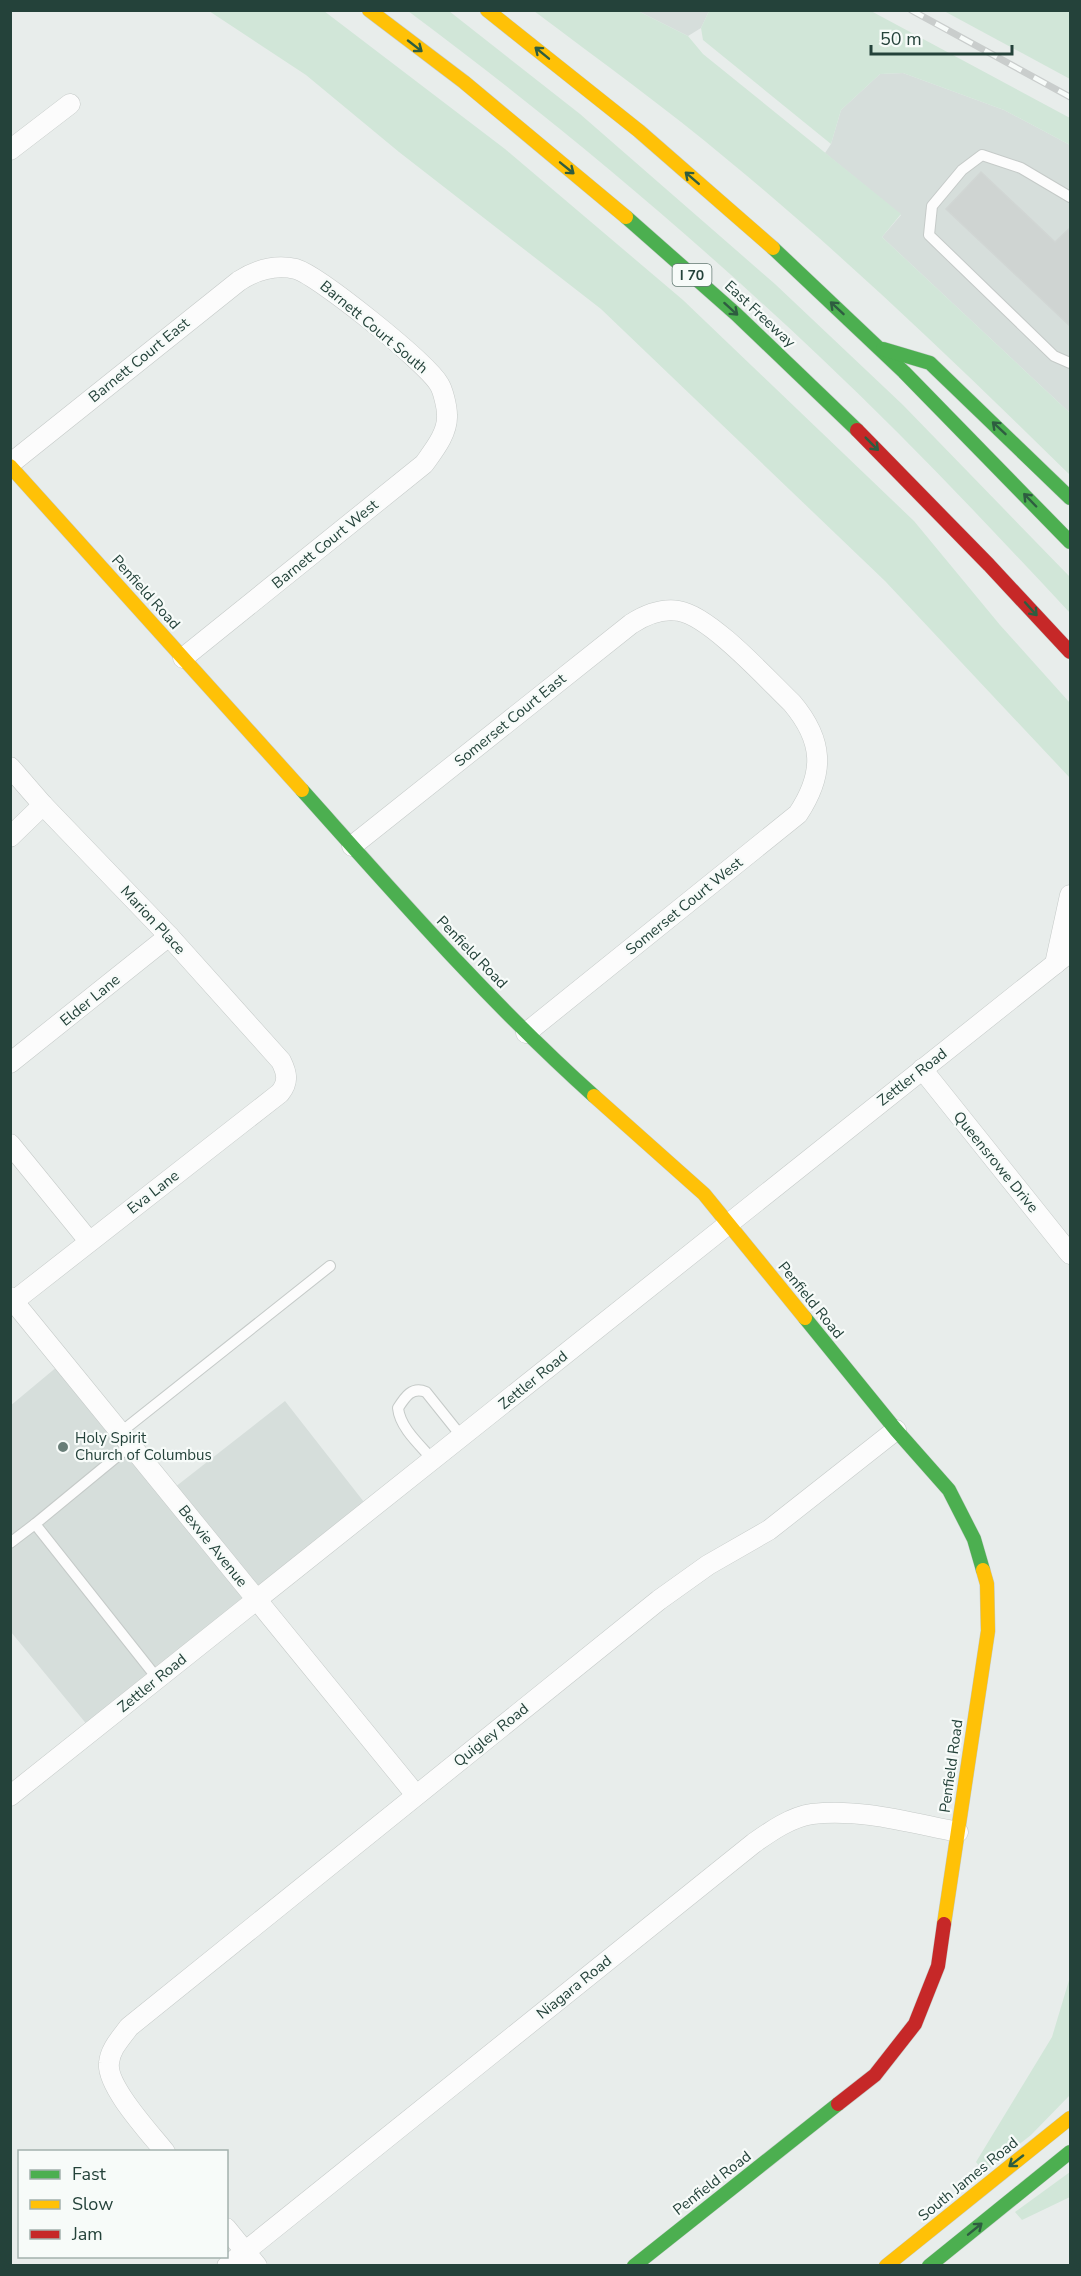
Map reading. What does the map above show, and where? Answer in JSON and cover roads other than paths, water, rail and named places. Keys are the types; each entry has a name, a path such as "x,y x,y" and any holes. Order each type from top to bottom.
{"main road":[{"name":"East Freeway","path":"369,10 478,94 740,317 920,492 1071,652"},
{"path":"487,10 620,116 715,198 880,348 1071,542"},
{"path":"880,348 930,363 1071,498"},
{"name":"Penfield Road","path":"10,465 439,942 526,1033 704,1194 896,1430 949,1490 974,1539 987,1584 988,1631 938,1966 915,2024 875,2075 634,2265"},
{"name":"South James Road","path":"886,2265 1071,2118"},
{"path":"929,2265 1071,2151"}],"street":[{"path":"10,150 70,104"},
{"name":"Barnett Court South","path":"273,267 296,269 316,279 419,360 440,385 447,416"},
{"name":"Barnett Court East","path":"10,465 239,280 255,271 273,267"},
{"name":"Barnett Court West","path":"183,658 424,464 440,442 447,416"},
{"name":"Somerset Court West","path":"526,1033 785,826 798,814 815,781 818,762 816,746 804,716 710,625 689,613 676,610"},
{"name":"Somerset Court East","path":"352,846 631,624 646,615 676,610"},
{"name":"Marion Place","path":"10,767 43,805 169,936 281,1061 287,1078"},
{"path":"10,837 43,805"},
{"path":"1055,964 1071,895"},
{"name":"Elder Lane","path":"10,1063 169,936"},
{"name":"Zettler Road","path":"10,1796 1071,952"},
{"name":"Queensrowe Drive","path":"922,1069 1071,1254"},
{"name":"Eva Lane","path":"12,1299 280,1093 287,1078"},
{"path":"10,1144 89,1241"},
{"name":"Bexvie Avenue","path":"12,1299 416,1795"},
{"name":"Quigley Road","path":"164,2150 121,2097 108,2065 113,2049 129,2026 659,1600 708,1564 769,1530 896,1430"},
{"name":"Niagara Road","path":"227,2265 251,2258 754,1843 780,1826 810,1815 855,1813 958,1832"},
{"path":"228,2230 251,2258"}],"lane":[{"path":"1071,197 1021,168 982,154 962,170 932,206 929,235 1054,356 1071,363"},
{"path":"10,1543 36,1524 126,1439 330,1266"},
{"path":"433,1460 399,1416 398,1408 414,1389 426,1392 462,1437"},
{"path":"36,1524 157,1678"}],"railway":[{"path":"911,10 1070,97"}],"place":[{"name":"Holy Spirit Church of Columbus","path":"63,1447"}]}
